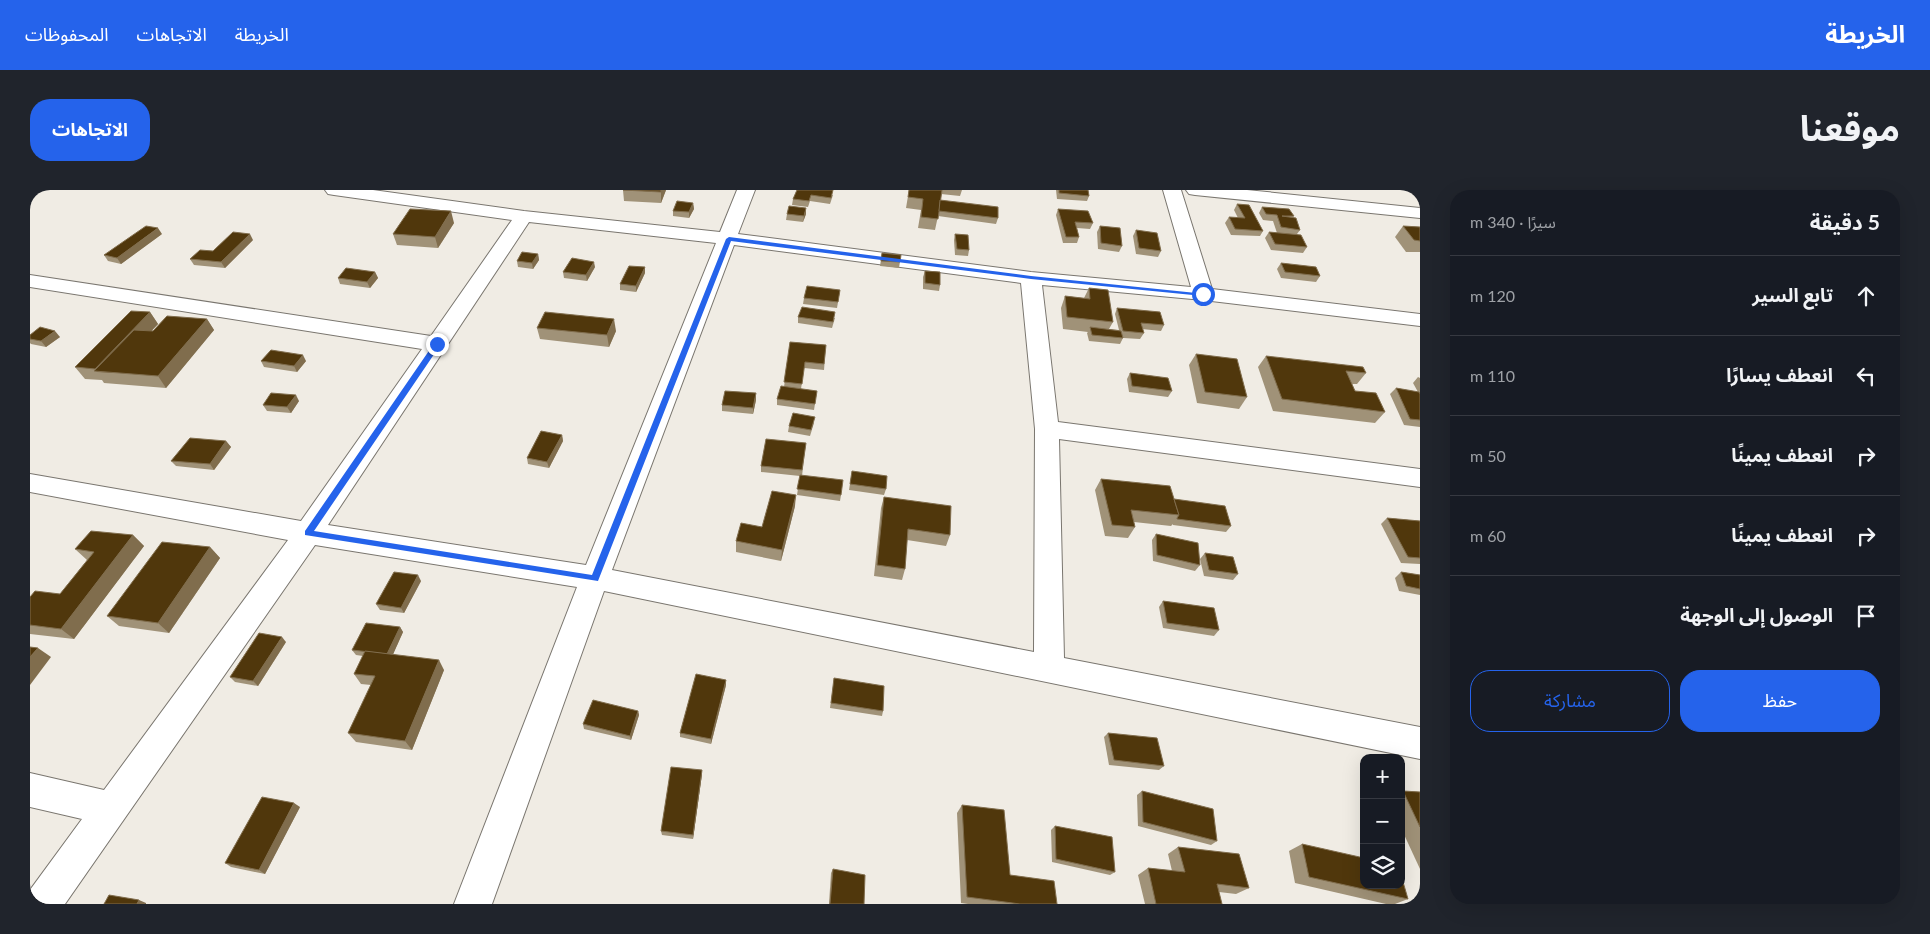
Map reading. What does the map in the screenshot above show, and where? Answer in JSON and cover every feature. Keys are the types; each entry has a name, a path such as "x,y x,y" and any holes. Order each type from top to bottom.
{"street":[{"path":"334,190 524,216 729,239 1031,278 1203,294 1420,320"},
{"path":"473,904 595,578 729,239 746,190"},
{"path":"1172,190 1203,294"},
{"path":"1195,190 1319,196 1420,213"},
{"path":"43,904 308,533 524,216"},
{"path":"1031,278 1047,429 1049,669"},
{"path":"30,281 437,344"},
{"path":"1047,429 1420,478"},
{"path":"30,483 308,533 595,578 1420,743"},
{"path":"30,790 111,809"}],"building":[{"path":"623,190 661,190 661,192"},
{"path":"797,190 833,190 831,198 811,195 809,201 793,199"},
{"path":"909,190 942,190 938,219 921,217 923,199 908,197"},
{"path":"1059,190 1088,190 1089,196 1059,193"},
{"path":"940,200 998,207 998,218 939,211"},
{"path":"677,201 693,203 689,212 673,211"},
{"path":"1237,204 1249,205 1263,231 1235,229 1229,217 1245,218"},
{"path":"789,206 806,208 804,216 787,214"},
{"path":"1262,207 1289,209 1294,216 1282,216 1296,218 1300,230 1281,227 1277,215 1266,214"},
{"path":"410,209 451,211 435,237 393,234"},
{"path":"1058,209 1088,211 1093,223 1075,222 1079,237 1066,237"},
{"path":"146,226 158,228 117,258 104,255"},
{"path":"1100,226 1120,228 1122,246 1101,243"},
{"path":"1403,226 1420,227 1420,241 1414,240"},
{"path":"1136,230 1157,233 1161,251 1139,248"},
{"path":"233,232 250,234 221,262 190,259 200,250 213,251"},
{"path":"1269,232 1301,235 1307,247 1275,244"},
{"path":"955,234 968,235 969,250 957,249"},
{"path":"522,252 538,254 532,263 517,261"},
{"path":"882,253 901,255 900,262 881,261"},
{"path":"572,258 594,262 586,275 563,272"},
{"path":"1281,263 1316,267 1320,276 1285,272"},
{"path":"629,266 645,267 636,286 620,284"},
{"path":"346,268 375,272 367,282 338,278"},
{"path":"925,271 940,272 940,285 925,283"},
{"path":"807,286 840,290 838,302 804,298"},
{"path":"1089,288 1108,290 1113,322 1067,317 1065,296 1090,299"},
{"path":"802,307 835,312 833,322 798,317"},
{"path":"1117,308 1160,312 1164,325 1141,323 1144,333 1123,331"},
{"path":"131,311 150,312 95,369 75,367"},
{"path":"545,312 614,319 607,335 537,328"},
{"path":"167,316 207,319 158,376 94,371 134,330 153,331"},
{"path":"40,327 55,331 41,341 30,339 30,335"},
{"path":"1090,327 1121,331 1123,338 1092,335"},
{"path":"790,342 826,345 824,364 805,362 802,384 784,382"},
{"path":"271,350 303,355 294,366 261,361"},
{"path":"1196,354 1237,359 1247,397 1205,392"},
{"path":"1266,356 1363,367 1366,373 1346,371 1355,391 1376,393 1385,412 1282,399"},
{"path":"1130,373 1168,378 1172,391 1132,386"},
{"path":"781,386 817,391 815,404 777,399"},
{"path":"1396,388 1419,392 1420,420 1410,419"},
{"path":"725,391 756,393 753,408 722,405"},
{"path":"271,393 296,395 287,407 263,405"},
{"path":"793,413 815,417 811,430 789,426"},
{"path":"541,431 562,435 547,462 527,458"},
{"path":"190,438 226,441 210,464 171,461"},
{"path":"766,439 806,443 802,470 761,466"},
{"path":"852,471 887,476 886,489 850,484"},
{"path":"800,475 843,480 841,495 797,489"},
{"path":"1101,479 1170,486 1179,515 1131,510 1135,527 1112,525"},
{"path":"772,491 796,495 782,550 736,541 741,523 762,527"},
{"path":"884,497 951,506 950,535 908,529 905,569 877,565"},
{"path":"1174,499 1225,506 1231,526 1177,519 1179,515"},
{"path":"1387,518 1420,521 1420,558 1408,557"},
{"path":"91,531 133,535 61,629 30,625 30,597 35,591 60,594 94,552 75,549"},
{"path":"1156,534 1198,543 1200,565 1157,555"},
{"path":"162,542 210,547 158,623 107,616"},
{"path":"1205,553 1233,557 1238,574 1209,570"},
{"path":"394,572 418,575 401,608 376,604"},
{"path":"1401,572 1420,575 1420,589 1406,586"},
{"path":"1163,601 1214,608 1219,630 1167,623"},
{"path":"366,623 400,627 387,654 352,650"},
{"path":"259,633 282,637 253,681 230,677"},
{"path":"30,647 38,648 30,657"},
{"path":"365,651 439,660 405,741 348,733 375,676 354,674"},
{"path":"696,674 726,680 711,739 680,733"},
{"path":"834,678 884,686 883,711 831,703"},
{"path":"593,700 638,711 630,736 583,724"},
{"path":"1108,733 1157,738 1164,766 1114,760"},
{"path":"671,767 702,770 693,835 661,831"},
{"path":"1142,791 1213,809 1217,841 1143,822"},
{"path":"1405,791 1420,792 1420,827 1405,795"},
{"path":"262,797 294,803 259,870 225,863"},
{"path":"962,805 1004,810 1010,875 1054,881 1057,904 1020,904 967,897"},
{"path":"1055,826 1112,837 1115,872 1056,859"},
{"path":"1302,844 1360,857 1360,888 1309,877"},
{"path":"1178,847 1239,854 1249,888 1217,884 1222,904 1156,904 1148,868 1185,872"},
{"path":"833,869 865,875 864,904 830,904"},
{"path":"1363,889 1405,889 1408,899"},
{"path":"109,895 139,900 137,904 104,904"}],"route":[{"path":"437,344 308,533 595,578 729,239 1031,278 1203,294"}]}
